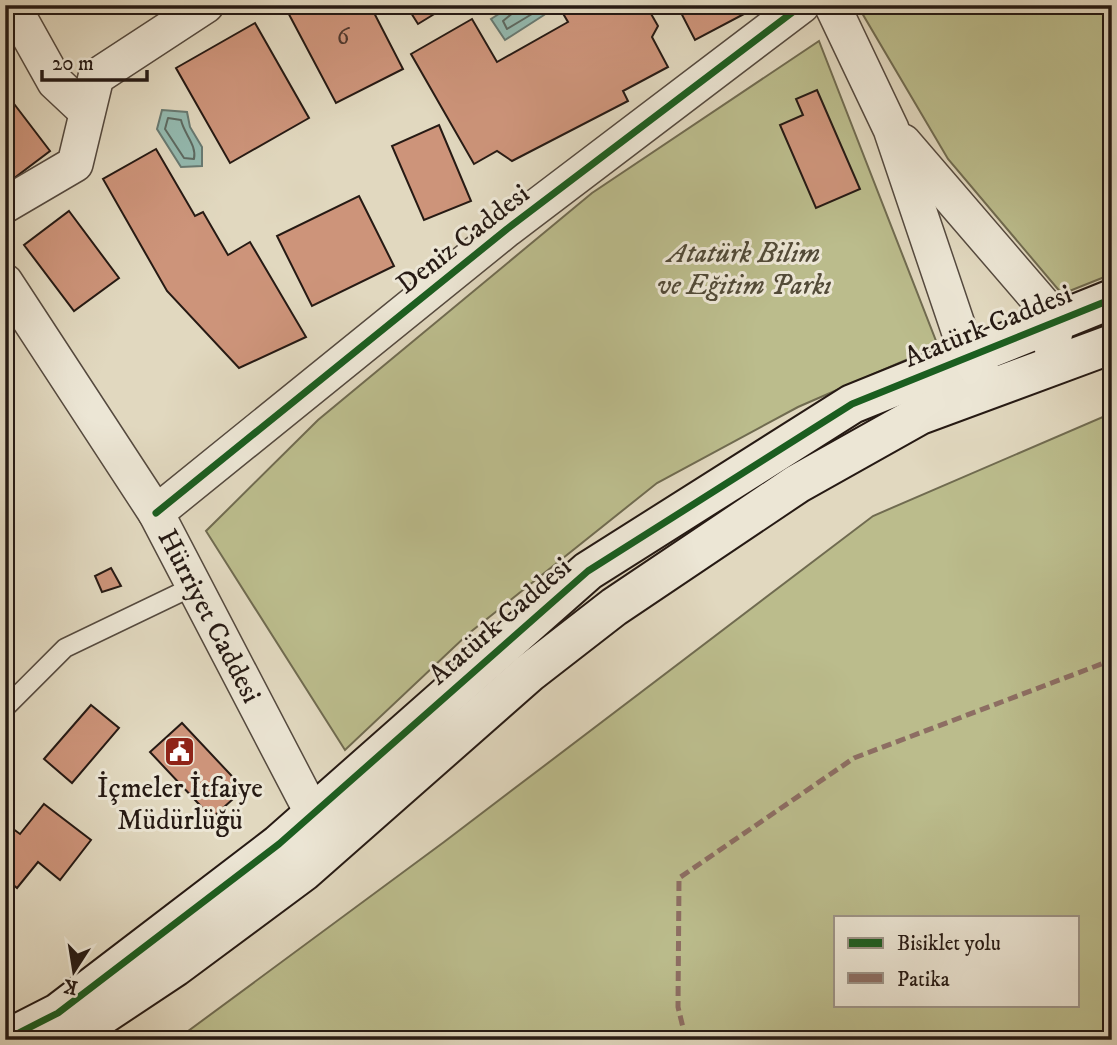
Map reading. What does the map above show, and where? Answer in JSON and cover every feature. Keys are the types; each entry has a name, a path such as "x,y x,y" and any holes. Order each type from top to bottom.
{"street":[{"path":"12,5 55,82 88,112"},
{"path":"5,205 75,164 96,77 206,5"},
{"name":"Deniz Caddesi","path":"156,513 507,229 802,5"},
{"path":"832,5 891,129 968,356 993,388"},
{"path":"891,129 1057,321 1048,368"},
{"name":"Hürriyet Caddesi","path":"5,282 156,513 313,814"},
{"name":"Atatürk Caddesi","path":"5,1040 58,1013 279,844 588,571 852,404 1112,299"},
{"name":"Atatürk Caddesi","path":"65,1040 175,967 303,872 529,673 614,607 797,484 920,415 1112,344"}],"lane":[{"path":"5,708 65,648 194,586"}],"green space":[{"path":"876,5 1112,5 1112,274 1062,294 948,159 862,13"},
{"name":"Atatürk Bilim ve Eğitim Parkı","path":"819,41 938,346 798,407 657,483 468,634 345,750 206,531 318,420 592,193"},
{"path":"1112,413 1112,1040 176,1040 444,842 873,516"}],"water":[{"path":"513,5 538,5 544,15 505,40 491,19"},
{"path":"162,110 187,112 190,127 202,147 202,166 181,167 157,129"}],"building":[{"path":"284,5 370,5 403,69 336,103"},
{"path":"406,5 449,5 418,24"},
{"path":"558,5 646,5 658,26 652,37 668,67 623,91 628,101 512,161 497,151 474,164 411,54 472,19 497,62 568,22"},
{"path":"677,5 761,5 695,40"},
{"path":"255,23 309,118 230,163 176,68"},
{"path":"817,90 860,189 816,208 780,125 803,115 796,99"},
{"path":"5,92 50,151 5,185"},
{"path":"439,125 471,201 424,220 392,146"},
{"path":"156,149 195,216 203,212 228,255 250,242 306,337 239,368 167,291 103,179"},
{"path":"359,196 394,266 312,306 277,236"},
{"path":"69,211 119,278 74,311 24,245"},
{"path":"111,568 121,586 102,592 95,576"},
{"path":"91,705 119,728 72,783 44,759"},
{"path":"182,723 244,789 212,818 150,752"},
{"path":"44,804 91,840 60,880 38,862 17,888 5,878 5,823 20,834"}],"marked path":[{"path":"686,1040 678,1007 679,878 854,758 1112,660"}],"cycle path":[{"path":"156,513 507,229 802,5"},
{"path":"5,1040 58,1013 279,844 588,571 852,404 1112,299"}],"place":[{"name":"İçmeler İtfaiye Müdürlüğü","path":"180,751"}]}
